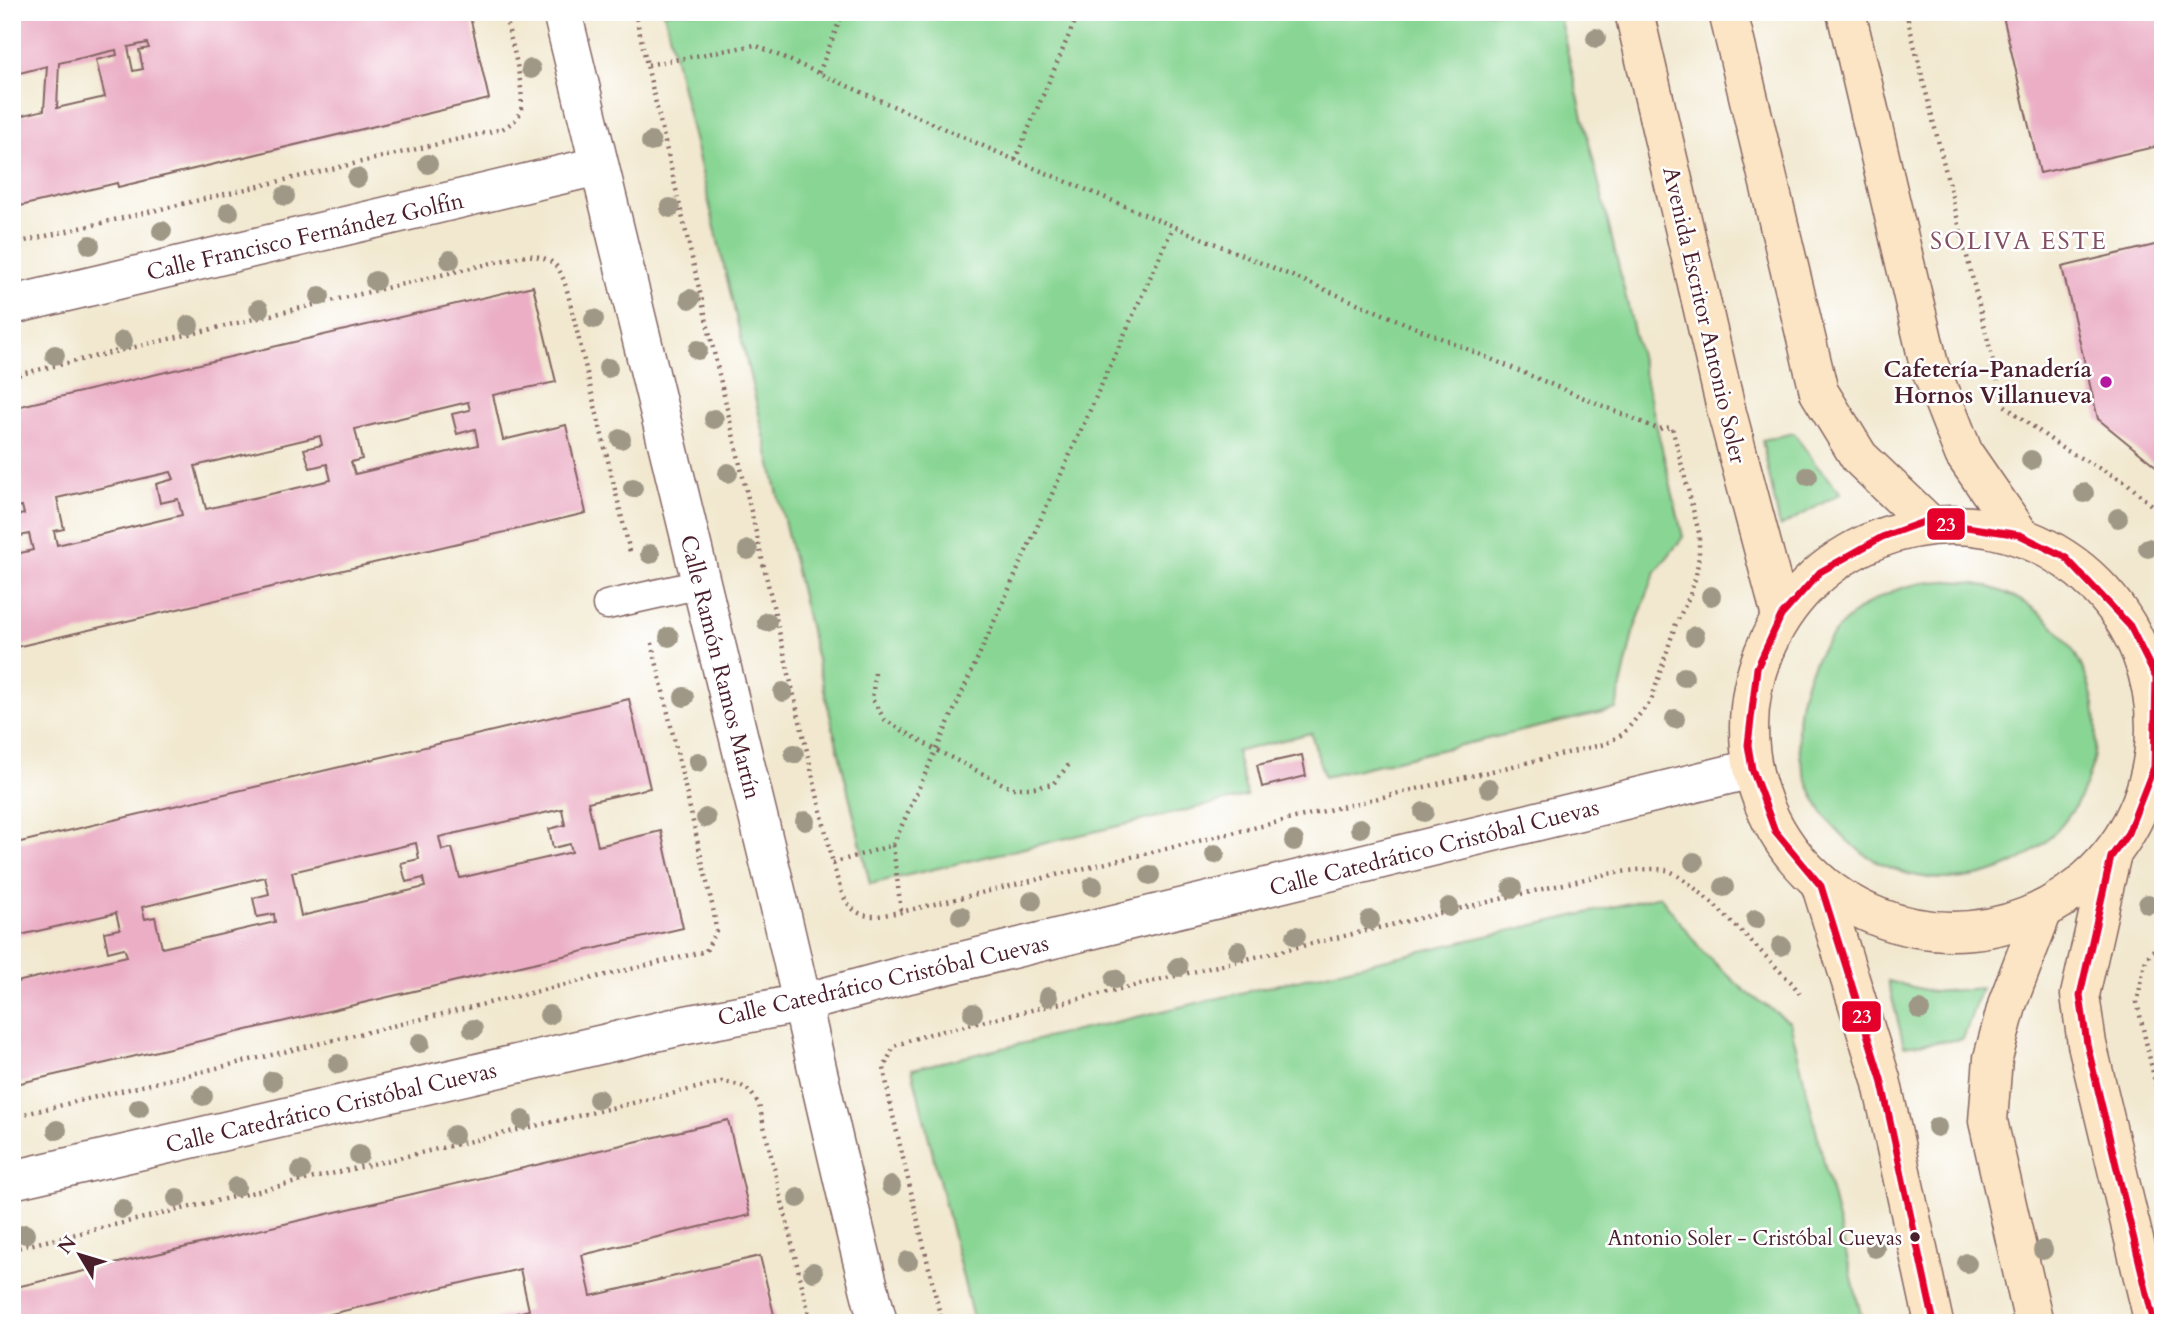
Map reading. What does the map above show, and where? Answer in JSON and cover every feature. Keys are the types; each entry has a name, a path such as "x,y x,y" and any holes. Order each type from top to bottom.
{"street":[{"name":"Calle Ramón Ramos Martín","path":"562,12 878,1323"},
{"name":"Avenida Escritor Antonio Soler","path":"1634,12 1727,413 1781,616"},
{"path":"1728,12 1819,391 1859,457 1926,521"},
{"path":"1846,12 1929,365 1964,454 2021,535"},
{"name":"Calle Francisco Fernández Golfín","path":"12,305 598,166"},
{"path":"1926,521 2021,535 2065,557 2130,626 2160,678 2154,767 2128,834 2111,857 2042,913 1962,933 1876,921 1821,886 1775,831 1752,769 1748,745 1757,668 1781,616 1820,572 1882,537 1926,521"},
{"name":"Calle Catedrático Cristóbal Cuevas","path":"12,1180 686,1025 803,1003 909,974 1752,769"},
{"path":"2111,857 2080,995 2087,1044 2154,1323"},
{"path":"1821,886 1881,1079 1934,1323"},
{"path":"2034,1323 1988,1121 1993,1058 2008,1002 2042,913"}],"lane":[{"path":"607,606 701,584"}],"path":[{"path":"12,244 502,129 514,122 521,113 523,97 504,12"},
{"path":"635,12 647,65 833,863 840,890 856,912 872,916 901,912 1605,744 1623,734 1651,701 1698,566 1699,533 1672,427 1658,429 1173,227 755,45 647,65"},
{"path":"819,73 843,12"},
{"path":"1015,160 1079,12"},
{"path":"1906,12 2004,405 2062,448 2127,483 2163,516"},
{"path":"901,912 893,845 1173,227"},
{"path":"12,376 526,255 545,257 563,277 568,294 713,906 716,931 706,951 12,1117"},
{"path":"875,673 872,699 885,720 936,750 1011,788 1053,785 1070,762"},
{"path":"833,863 893,845"},
{"path":"942,1323 890,1103 884,1068 894,1046 935,1033 1606,874 1644,870 1667,870 1681,877 1791,983 1803,998"},
{"path":"2163,939 2146,959 2137,1002 2163,1116"},
{"path":"12,1249 722,1082 742,1085 759,1105 811,1323"}],"green space":[{"path":"664,12 1558,12 1683,537 1655,573 1633,633 1616,709 1324,777 1311,733 1236,752 1247,796 870,884"},
{"path":"1794,433 1816,465 1841,493 1780,527 1762,440"},
{"path":"1932,581 1962,581 1990,587 2017,598 2053,624 2071,647 2085,673 2096,715 2096,745 2085,787 2071,813 2053,836 2017,862 1990,873 1962,879 1932,879 1904,873 1877,862 1841,836 1832,825 1815,800 1804,773 1798,745 1798,715 1804,687 1815,660 1841,624 1852,615 1877,598 1904,587"},
{"path":"1660,896 1703,952 1746,992 1790,1022 1863,1323 974,1323 912,1069"},
{"path":"1888,981 1933,992 1981,988 1963,1039 1904,1046"}],"building":[{"path":"12,12 469,12 489,99 118,187 117,183 12,208 12,118 44,110 47,66 12,75","holes":["147,43 149,48 139,50 143,69 133,71 128,47","116,50 117,55 96,60 105,97 57,108 59,63"]},
{"path":"2002,12 2163,12 2163,145 2040,173"},
{"path":"2163,243 2163,472 2098,419 2062,267"},
{"path":"533,286 556,382 493,395 503,440 566,425 586,513 12,648 12,555 33,550 29,534 12,538 12,517 24,514 22,506 12,508 12,408","holes":["468,402 470,410 452,414 457,434 475,429 478,445 355,474 351,462 362,459 355,429","320,436 322,445 304,449 310,468 327,464 331,480 206,509 195,466","171,472 174,479 156,484 160,503 178,499 182,515 57,545 54,531 64,529 57,498"]},
{"path":"629,699 650,788 588,802 598,846 661,831 683,928 12,1085 12,983 127,956 124,948 108,952 104,932 120,929 116,913 12,937 12,844","holes":["562,809 565,825 549,829 553,848 570,844 572,852 460,878 452,848 442,850 439,837","416,843 419,859 401,863 406,882 423,878 425,887 301,916 292,872","265,877 269,894 253,898 257,917 274,914 275,922 162,948 155,917 145,919 142,907"]},
{"path":"1302,755 1306,776 1262,787 1257,765"},
{"path":"728,1120 750,1215 582,1255 591,1296 760,1256 776,1323 478,1323 529,1310 520,1269 293,1323 12,1323 12,1288"}],"transit line":[{"name":"23","path":"1934,1323 1881,1079 1821,886 1775,831 1752,769 1748,745 1757,668 1781,616 1820,572 1882,537 1926,521 2020,535 2065,557 2130,626 2156,678 2154,767 2128,833 2111,857 2080,995 2087,1044 2154,1323"}],"place":[{"name":"Cafetería-Panadería Hornos Villanueva","path":"2106,382"},
{"name":"Antonio Soler - Cristóbal Cuevas","path":"1915,1237"}],"district":[{"name":"SOLIVA ESTE","path":"2019,241"}]}
